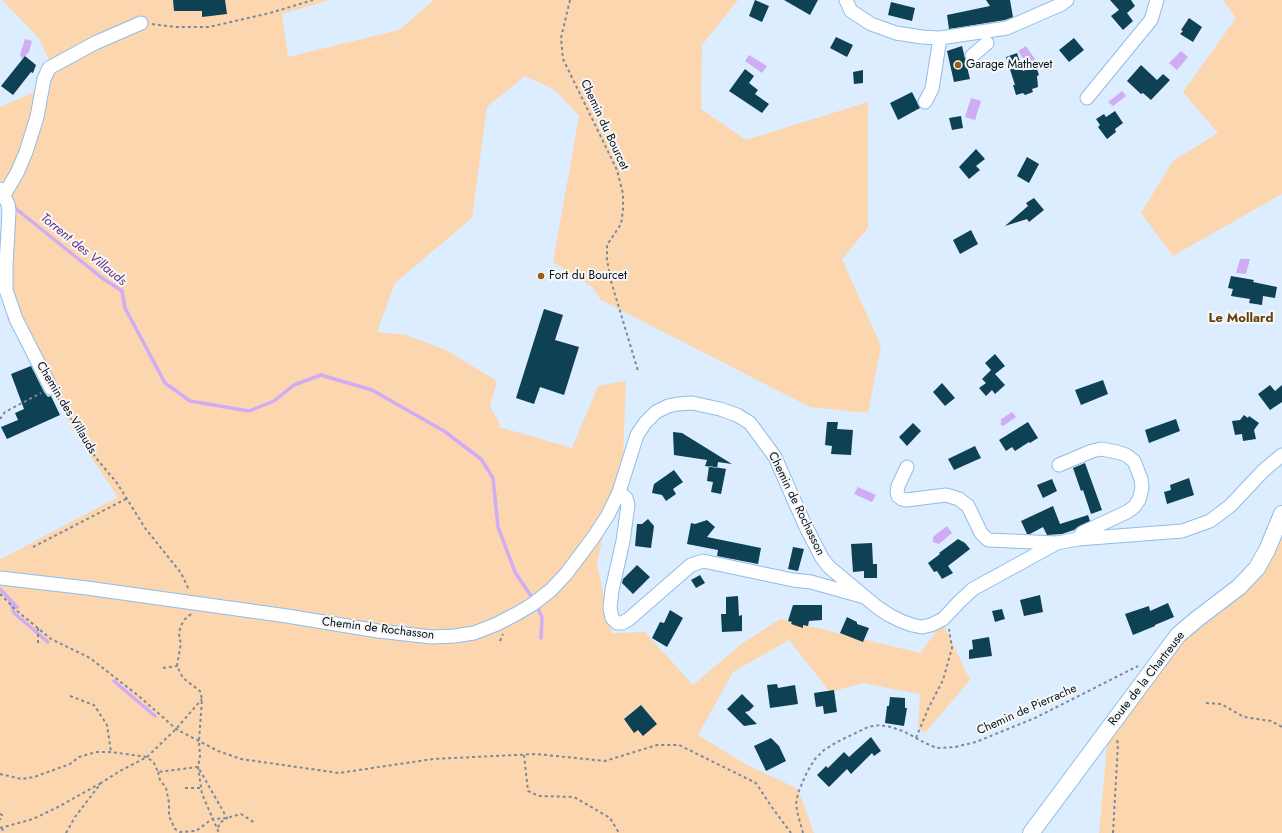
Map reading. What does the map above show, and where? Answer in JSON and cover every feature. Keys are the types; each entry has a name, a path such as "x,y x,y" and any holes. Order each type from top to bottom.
{"main road":[{"name":"Route de la Chartreuse","path":"1031,833 1178,635 1239,588 1257,568 1267,550 1282,514"}],"street":[{"path":"846,0 851,11 871,24 896,33 940,38 1007,28 1062,4 1067,0"},
{"path":"1087,98 1151,20 1157,0"},
{"path":"2,192 17,173 26,152 37,117 44,79 49,68 90,46 141,23"},
{"path":"925,102 932,89 940,38"},
{"path":"972,56 987,43"},
{"name":"Chemin des Villauds","path":"2,192 8,204 9,211 3,293 51,388"},
{"name":"Chemin de Rochasson","path":"0,578 87,588 409,635 440,637 474,632 496,624 518,613 551,590 566,574 608,515 619,492 637,435 645,423 656,412 668,406 692,403 720,409 737,415 750,423 775,457 805,525 822,558 829,567 877,607 900,621 922,627 937,622 943,619 973,590 1057,543"},
{"name":"Chemin de Rochasson","path":"1059,465 1092,451 1101,449 1118,452 1126,455 1134,461 1141,479 1142,488 1139,500 1134,507 1127,512 1082,533 1078,539"},
{"name":"Chemin de Rochasson","path":"907,467 898,486 897,492 898,496 902,499 906,500 946,495 952,496 968,506 981,533 988,540 1057,543 1078,539 1182,531 1202,524 1218,516 1230,506 1264,470 1282,455"},
{"path":"619,492 626,498 628,505 625,534 612,590 610,608 612,618 617,623 622,623 629,619 691,565 703,561 793,580 811,582 866,597"}],"path":[{"path":"141,23 175,27 209,27 270,13 313,0"},
{"name":"Chemin du Bourcet","path":"570,0 561,38 563,59 617,170 623,194 621,224 608,245 607,260 611,281 638,371"},
{"path":"0,419 5,412 51,388"},
{"name":"Chemin des Villauds","path":"51,388 96,458 117,483 145,528 181,573 191,595 193,604"},
{"path":"33,547 126,499"},
{"path":"0,594 16,610 51,639 90,658 140,697 176,729 218,751 241,759 339,773 433,759 536,754 605,761 657,745 679,745 756,783 791,833"},
{"path":"193,604 195,608 184,620 180,628 179,638 181,643 177,666 183,678 200,691 202,699 199,740 200,756 198,767 202,794 219,833"},
{"path":"916,738 928,709 943,680 952,648 948,626 943,619"},
{"path":"38,628 38,644"},
{"name":"Chemin de Pierrache","path":"803,833 796,804 798,793 807,772 815,759 824,750 837,742 868,727 880,725 892,727 937,748 954,747 976,742 1035,718 1138,665"},
{"path":"163,668 177,666"},
{"path":"70,696 94,705 107,725 111,752"},
{"path":"4,833 1,828 33,819 58,807 147,757 176,729 202,699"},
{"path":"1206,704 1221,704 1244,717 1271,721 1282,727"},
{"path":"1112,722 1118,744 1113,833"},
{"path":"0,774 22,779 34,777 70,764 80,757 96,752 111,752 147,757 154,763 160,780 166,788 169,803 169,816 175,829 180,832 196,831 212,819 227,818 241,814 255,823"},
{"path":"524,755 528,791 539,796 574,797 610,818 619,833"},
{"path":"158,772 198,767"},
{"path":"198,767 227,818"},
{"path":"66,833 75,817 101,783"},
{"path":"185,788 201,788"},
{"path":"0,814 2,815 0,820"},
{"path":"217,829 221,822 227,818"}],"shaded area":[{"path":"2,0 330,0 282,14 288,57 399,30 434,0 738,0 702,45 701,109 746,140 868,102 868,228 842,259 881,346 868,413 810,407 601,300 592,287 553,262 579,116 555,90 525,76 487,107 472,218 395,283 377,332 406,335 446,350 497,381 490,406 499,422 499,427 572,448 598,386 626,381 623,460 613,491 597,564 612,633 645,632 693,685 740,645 780,619 920,653 943,623 970,680 925,733 918,727 920,694 863,683 830,692 789,640 733,672 698,735 747,765 798,789 814,833 0,833 0,558 1,559 118,497 73,430 7,287 8,213 0,194 0,107 42,89 52,66 38,37"},
{"path":"1223,0 1282,0 1282,194 1173,256 1141,213 1173,161 1218,133 1183,92 1236,18"},
{"path":"25,39 32,41 29,52 22,59 20,55"},
{"path":"1026,46 1035,59 1027,65 1018,51"},
{"path":"1181,51 1188,57 1177,70 1169,63"},
{"path":"749,55 767,66 762,73 745,61"},
{"path":"1122,91 1126,96 1113,106 1108,102"},
{"path":"971,98 981,101 975,120 965,117"},
{"path":"1240,259 1250,259 1246,274 1236,273"},
{"path":"1012,412 1016,417 1003,426 1000,424 1002,422 1000,420"},
{"path":"858,487 876,495 872,502 854,494"},
{"path":"1282,516 1282,833 1099,833 1108,735 1166,653 1231,599"},
{"path":"947,526 952,533 939,544 933,542 933,537"}],"building":[{"path":"173,0 225,0 227,14 202,17 202,11 174,11"},
{"path":"755,0 769,6 762,22 749,16"},
{"path":"784,0 818,0 810,15"},
{"path":"986,0 1010,0 1013,17 1005,20 949,29 947,15 990,6"},
{"path":"1110,0 1131,0 1135,6 1127,13 1133,21 1123,30 1111,16 1119,10"},
{"path":"891,2 915,8 912,21 888,15"},
{"path":"1189,18 1202,27 1193,42 1180,34"},
{"path":"836,37 853,45 847,57 830,48"},
{"path":"1074,38 1084,50 1069,62 1059,50"},
{"name":"Garage Mathevet","path":"962,46 970,79 954,82 947,51"},
{"path":"1017,53 1023,71 1036,66 1039,75 1037,76 1038,87 1032,89 1033,92 1025,95 1023,93 1016,95 1013,85 1015,85 1006,57"},
{"path":"25,56 36,65 33,73 31,72 13,95 1,86"},
{"path":"1141,65 1157,80 1163,74 1170,80 1151,100 1143,93 1141,94 1127,81"},
{"path":"745,69 754,76 749,83 758,90 755,94 769,104 762,113 729,91"},
{"path":"863,70 863,83 854,84 853,72"},
{"path":"912,92 920,108 898,120 890,103"},
{"path":"1115,111 1123,123 1115,129 1116,132 1107,139 1098,127 1100,125 1096,119 1104,114 1106,117"},
{"path":"961,116 963,128 952,130 949,118"},
{"path":"976,149 985,159 976,166 980,170 969,179 959,167"},
{"path":"1027,157 1039,164 1029,183 1017,176"},
{"path":"1034,198 1044,210 1029,222 1027,219 1005,226 1028,206 1026,203"},
{"path":"971,230 978,244 960,254 953,240"},
{"path":"1231,276 1254,280 1253,282 1277,287 1275,298 1263,296 1262,305 1249,303 1250,299 1231,296 1233,289 1228,288"},
{"path":"544,309 563,315 555,340 579,347 564,395 540,387 534,404 516,398"},
{"path":"995,354 1005,366 995,374 1005,385 995,394 992,390 986,396 979,388 986,383 982,379 991,370 985,363"},
{"path":"31,366 44,392 48,397 51,396 60,415 7,439 1,427 18,420 15,413 24,409 11,374"},
{"path":"1103,380 1108,394 1081,405 1075,390"},
{"path":"942,383 955,398 945,406 933,392"},
{"path":"1270,385 1275,391 1282,385 1282,402 1270,410 1258,394"},
{"path":"1244,415 1248,418 1249,416 1259,423 1254,430 1256,439 1243,441 1242,434 1235,435 1232,421 1240,420"},
{"path":"1176,419 1180,431 1149,443 1145,430"},
{"path":"827,422 838,422 837,429 853,430 851,455 831,454 832,446 825,445"},
{"path":"1028,422 1038,438 1015,451 1012,447 1006,451 999,440"},
{"path":"913,423 921,431 907,446 899,437"},
{"path":"673,432 682,433 732,464 718,462 717,468 705,466 707,460 674,455"},
{"path":"975,446 981,458 954,470 948,459"},
{"path":"1085,463 1102,510 1091,514 1083,490 1081,491 1073,468"},
{"path":"709,466 726,469 721,494 711,492 713,482 707,481"},
{"path":"674,470 683,482 673,489 676,494 666,501 662,495 652,493 654,484"},
{"path":"1189,478 1194,495 1167,504 1164,492 1171,490 1170,485"},
{"path":"1052,479 1057,491 1043,498 1037,485"},
{"path":"1053,506 1060,524 1088,515 1090,521 1074,530 1062,534 1047,535 1043,527 1030,534 1027,534 1021,521"},
{"path":"648,519 654,526 651,548 635,546 637,524 642,524"},
{"path":"707,520 715,527 707,537 761,548 758,564 717,556 718,550 687,544 691,523 695,524"},
{"path":"958,539 965,543 970,549 948,566 953,573 942,579 937,571 934,572 928,563"},
{"path":"872,543 873,564 877,564 877,578 864,578 864,571 853,572 851,544"},
{"path":"793,547 804,549 798,571 788,569"},
{"path":"637,565 650,577 633,594 622,583 623,579"},
{"path":"700,575 705,583 696,588 691,580"},
{"path":"1040,595 1043,612 1024,616 1020,600"},
{"path":"738,596 739,616 742,615 742,631 722,632 721,614 726,614 726,597"},
{"path":"1168,603 1174,617 1133,635 1125,614 1149,606 1150,611"},
{"path":"793,605 822,605 822,620 809,621 808,626 803,625 803,628 791,624 792,622 788,621"},
{"path":"1002,609 1005,619 995,622 992,611"},
{"path":"670,610 683,618 667,647 652,638 660,622 664,623"},
{"path":"847,617 857,622 857,624 869,628 863,642 840,633"},
{"path":"989,637 992,656 969,659 969,650 973,649 972,640"},
{"path":"777,684 778,688 795,685 798,704 770,708 767,685"},
{"path":"834,690 837,712 824,714 823,706 816,707 814,693"},
{"path":"742,694 754,706 749,711 745,712 757,724 744,726 727,709"},
{"path":"890,697 905,698 905,708 907,708 904,726 885,723 887,706 889,706"},
{"path":"641,705 657,724 643,736 638,730 634,733 624,719"},
{"path":"871,737 881,751 874,756 872,753 851,774 847,769 829,787 817,775 826,766 828,768 844,752 849,757"},
{"path":"771,738 779,746 786,761 766,771 754,746"}],"waterway":[{"name":"Torrent des Villauds","path":"13,204 15,208 102,278 122,291 125,308 165,383 190,401 249,411 274,401 294,385 321,375 372,390 444,431 481,459 493,478 498,527 515,572 531,596"},
{"path":"0,589 17,607"},
{"path":"9,598 14,613 48,642"},
{"name":"Torrent des Villauds","path":"538,609 542,617 541,638"},
{"path":"114,681 155,716"}],"place":[{"name":"Garage Mathevet","path":"958,65"},
{"name":"Fort du Bourcet","path":"541,276"}],"district":[{"name":"Le Mollard","path":"1241,319"}]}
